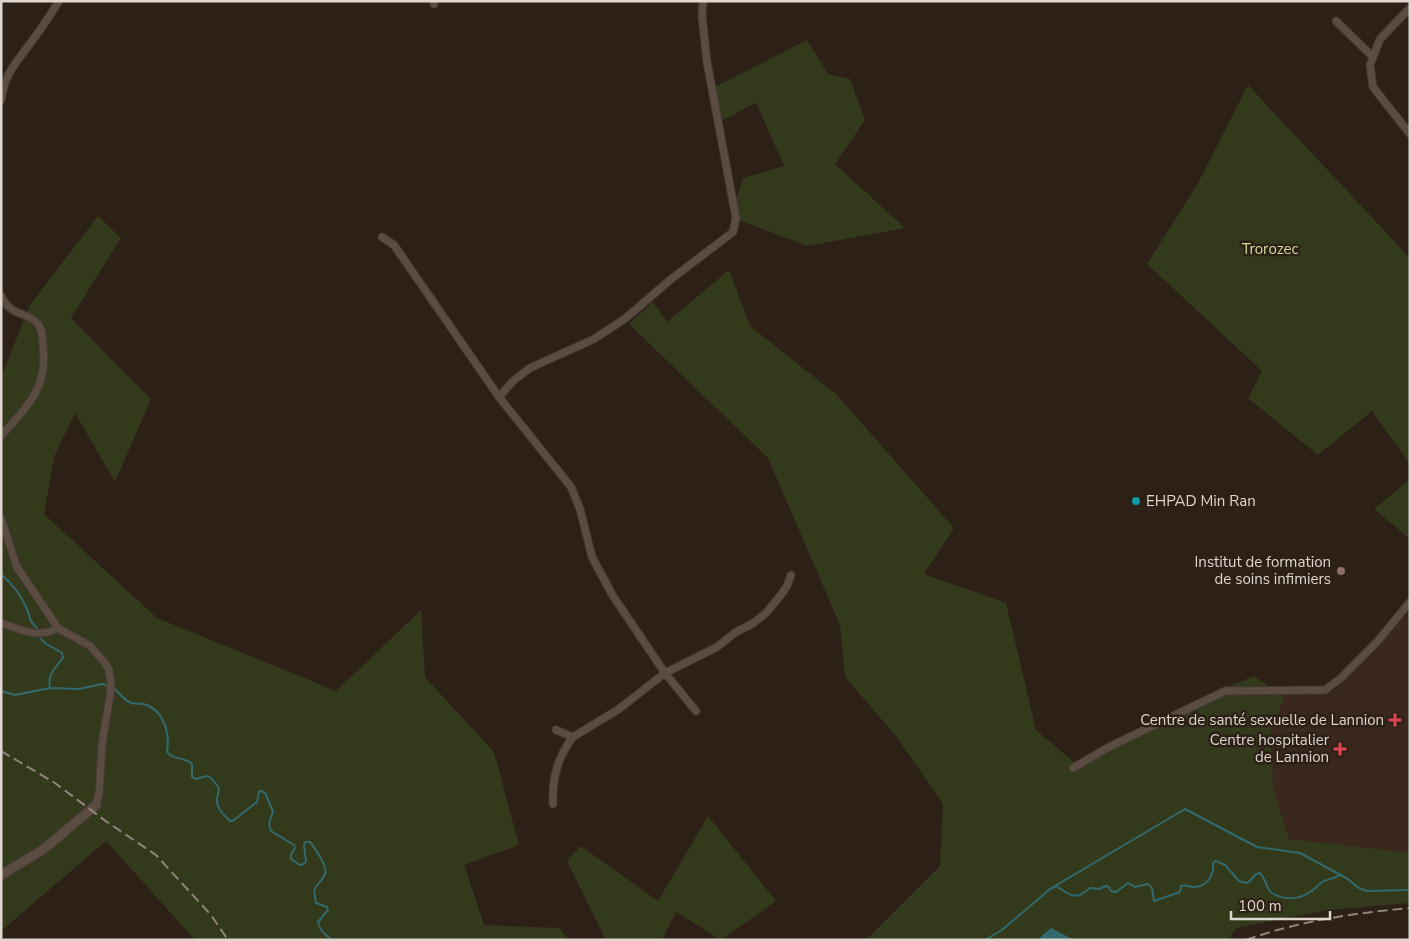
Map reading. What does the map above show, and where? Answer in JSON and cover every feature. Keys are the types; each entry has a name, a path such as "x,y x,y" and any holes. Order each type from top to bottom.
{"street":[{"path":"1,100 8,72 42,28 59,1"},
{"path":"499,397 513,381 530,368 594,339 626,318 670,280 733,232 736,218 707,62 702,16 703,1"},
{"path":"1410,8 1380,39 1370,65 1373,87 1410,134"},
{"path":"1336,21 1373,58"},
{"path":"382,237 394,245 499,397 571,487 580,509 592,557 613,596 665,673 696,711"},
{"path":"1,296 5,304 18,314 34,320 39,325 44,350 42,372 35,396 1,436"},
{"path":"1,518 17,567 58,628 90,646 105,663 109,670 111,682 102,744 99,794 96,804 44,849 1,875"},
{"path":"553,804 553,778 563,753 573,737 619,709 665,673 717,647 736,632 752,624 766,613 787,586 791,575"},
{"path":"1073,768 1109,747 1225,691 1325,690 1341,678 1377,642 1410,602"},
{"path":"1,623 36,634 58,628"},
{"path":"556,730 573,737"}],"shaded area":[{"name":"Centre hospitalier de Lannion","path":"1410,610 1410,852 1402,858 1294,841 1266,824 1269,719 1275,703 1284,693 1334,691 1349,671 1370,657"}],"green space":[{"path":"807,40 828,74 850,79 865,120 835,164 905,228 807,246 731,217 743,178 784,166 756,103 723,120 709,90"},
{"name":"Trorozec","path":"1248,85 1410,258 1410,464 1372,411 1318,455 1248,398 1262,371 1147,264 1198,183"},
{"path":"98,216 121,238 71,318 151,399 115,482 75,413 54,457 44,514 157,618 336,691 421,610 425,677 494,752 519,845 464,865 484,925 560,928 568,940 195,940 106,841 1,931 1,371 3,372 30,305"},
{"path":"729,270 750,326 837,395 954,528 924,574 1006,603 1036,730 1074,762 1200,698 1254,676 1284,697 1271,732 1273,788 1289,839 1410,853 1410,903 1328,910 1236,928 1228,940 866,940 940,866 943,804 896,736 845,677 840,625 768,458 629,324 653,302 667,322"},
{"path":"1410,479 1410,539 1374,509"},
{"path":"708,816 776,901 721,940 676,912 662,940 606,940 567,861 581,846 658,901"}],"water":[{"path":"1051,928 1074,940 1037,940"}],"waterway":[{"path":"1,574 19,594 31,621 37,628"},
{"path":"41,639 62,653 63,658 51,675 50,688"},
{"path":"1,691 15,695 50,688 79,689 102,684 109,686"},
{"path":"113,687 128,702 143,704 161,716 166,730 167,752 192,764 192,777 196,779 207,776 212,779 219,788 218,806 230,821 257,802 259,792 261,791 265,793 273,811 269,824 271,831 294,845 295,848 291,859 300,865 304,864 306,861 304,845 305,842 310,842 325,867 325,874 314,892 316,903 327,907 328,910 318,922 323,932 332,940"},
{"path":"1055,886 1185,809 1257,847 1300,853 1367,891 1410,890"},
{"path":"985,940 1002,930 1056,886 1073,896 1077,896 1090,888 1099,889 1106,886 1111,891 1116,892 1128,883 1135,887 1148,884 1152,888 1154,901 1180,892 1181,886 1184,885 1193,887 1203,885 1211,876 1213,863 1216,861 1225,865 1239,881 1246,883 1256,874 1260,873 1272,893 1281,897 1291,898 1306,895 1322,882 1340,875"}],"railway":[{"path":"1,751 55,783 107,822 156,855 211,915 228,940"},
{"path":"1246,940 1306,923 1368,912 1410,908"}],"place":[{"name":"EHPAD Min Ran","path":"1136,501"},
{"name":"Institut de formation de soins infimiers","path":"1341,571"},
{"name":"Centre de santé sexuelle de Lannion","path":"1395,720"},
{"name":"Centre hospitalier de Lannion","path":"1340,749"}]}
